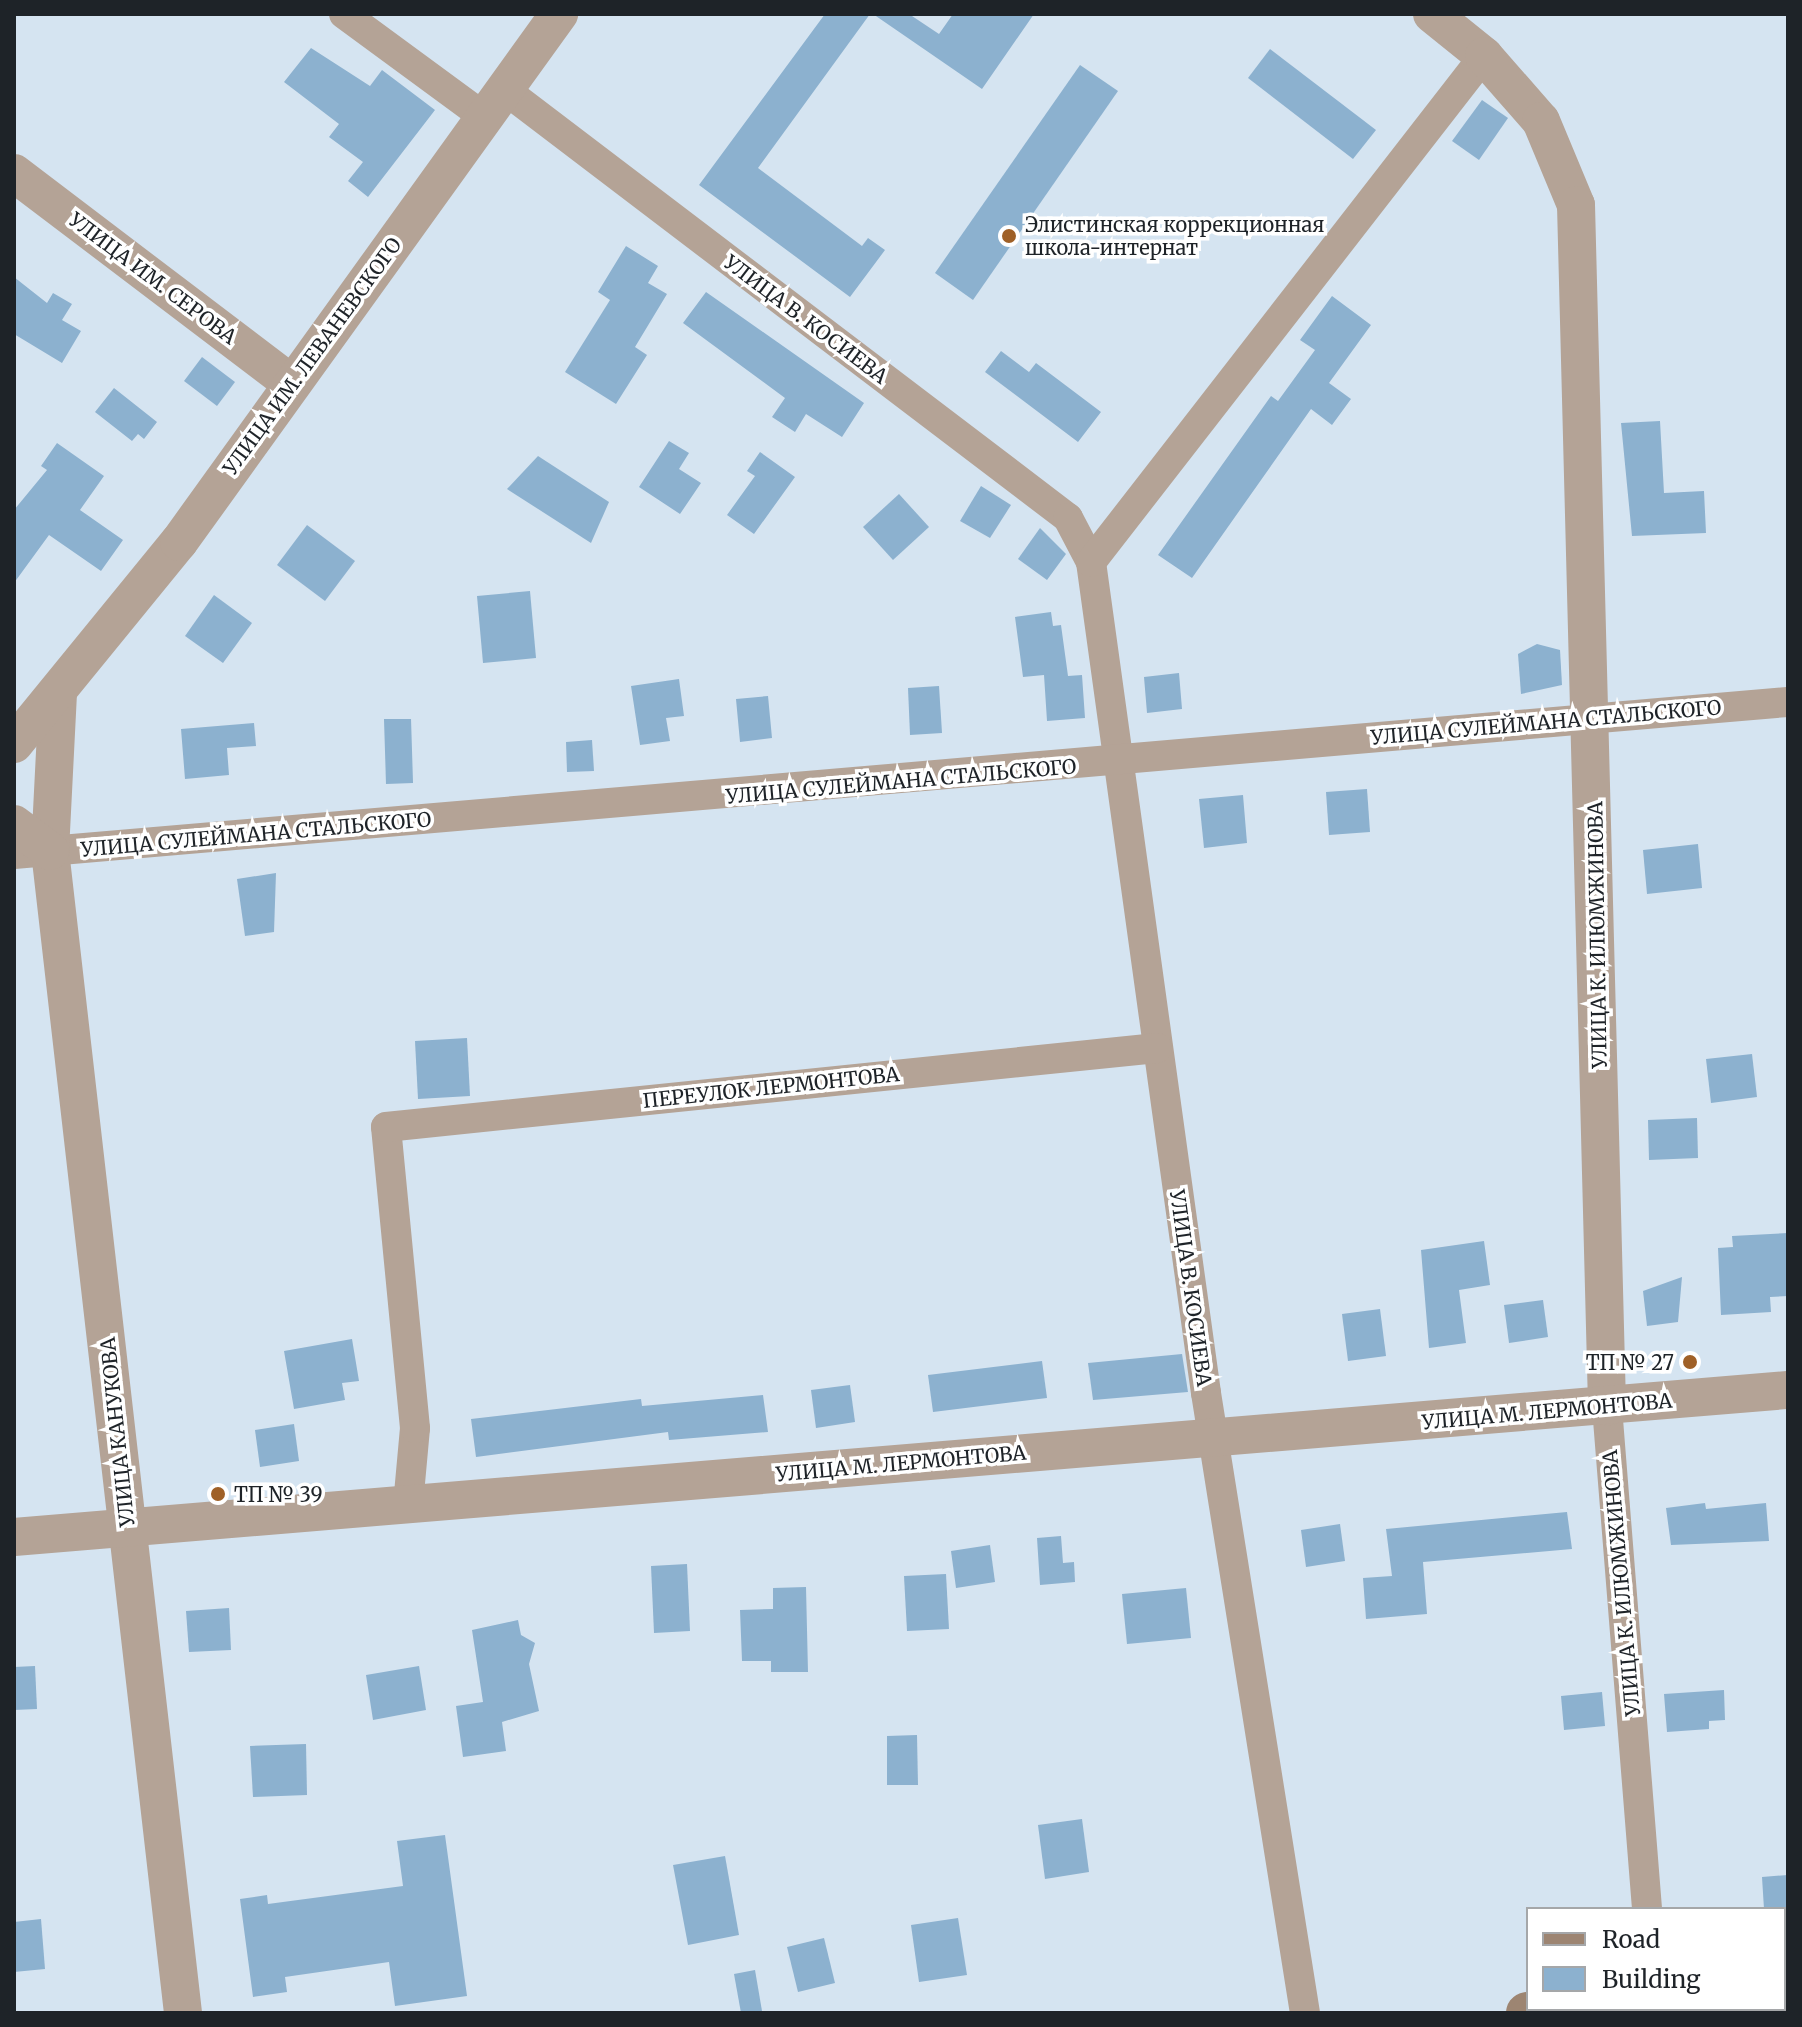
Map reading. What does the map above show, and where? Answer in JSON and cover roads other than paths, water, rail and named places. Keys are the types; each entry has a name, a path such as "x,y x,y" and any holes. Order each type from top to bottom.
{"street":[{"name":"УЛИЦА В. КОСИЕВА","path":"344,14 494,104 1068,518 1091,562 1123,763 1157,1048 1214,1437 1305,2013"},
{"name":"УЛИЦА ИМ. ЛЕВАНЕВСКОГО","path":"14,744 179,542 559,14"},
{"name":"УЛИЦА К. ИЛЮМЖИНОВА","path":"1432,14 1484,56 1541,121 1576,205 1592,719 1607,1407 1647,1907"},
{"path":"1091,562 1484,56"},
{"name":"УЛИЦА ИМ. СЕРОВА","path":"14,173 291,383"},
{"path":"32,852 58,693"},
{"name":"УЛИЦА СУЛЕЙМАНА СТАЛЬСКОГО","path":"32,852 1123,763 1247,745 1788,702"},
{"path":"14,824 32,852"},
{"name":"УЛИЦА КАНУКОВА","path":"32,852 128,1531 183,2013"},
{"name":"ПЕРЕУЛОК ЛЕРМОНТОВА","path":"408,1505 415,1428 386,1127 1157,1048"},
{"name":"УЛИЦА М. ЛЕРМОНТОВА","path":"14,1537 128,1531 1788,1390"}],"place":[{"name":"Элистинская коррекционная школа-интернат","path":"1009,236"},
{"name":"ТП № 27","path":"1690,1362"},
{"name":"ТП № 39","path":"218,1494"}]}
